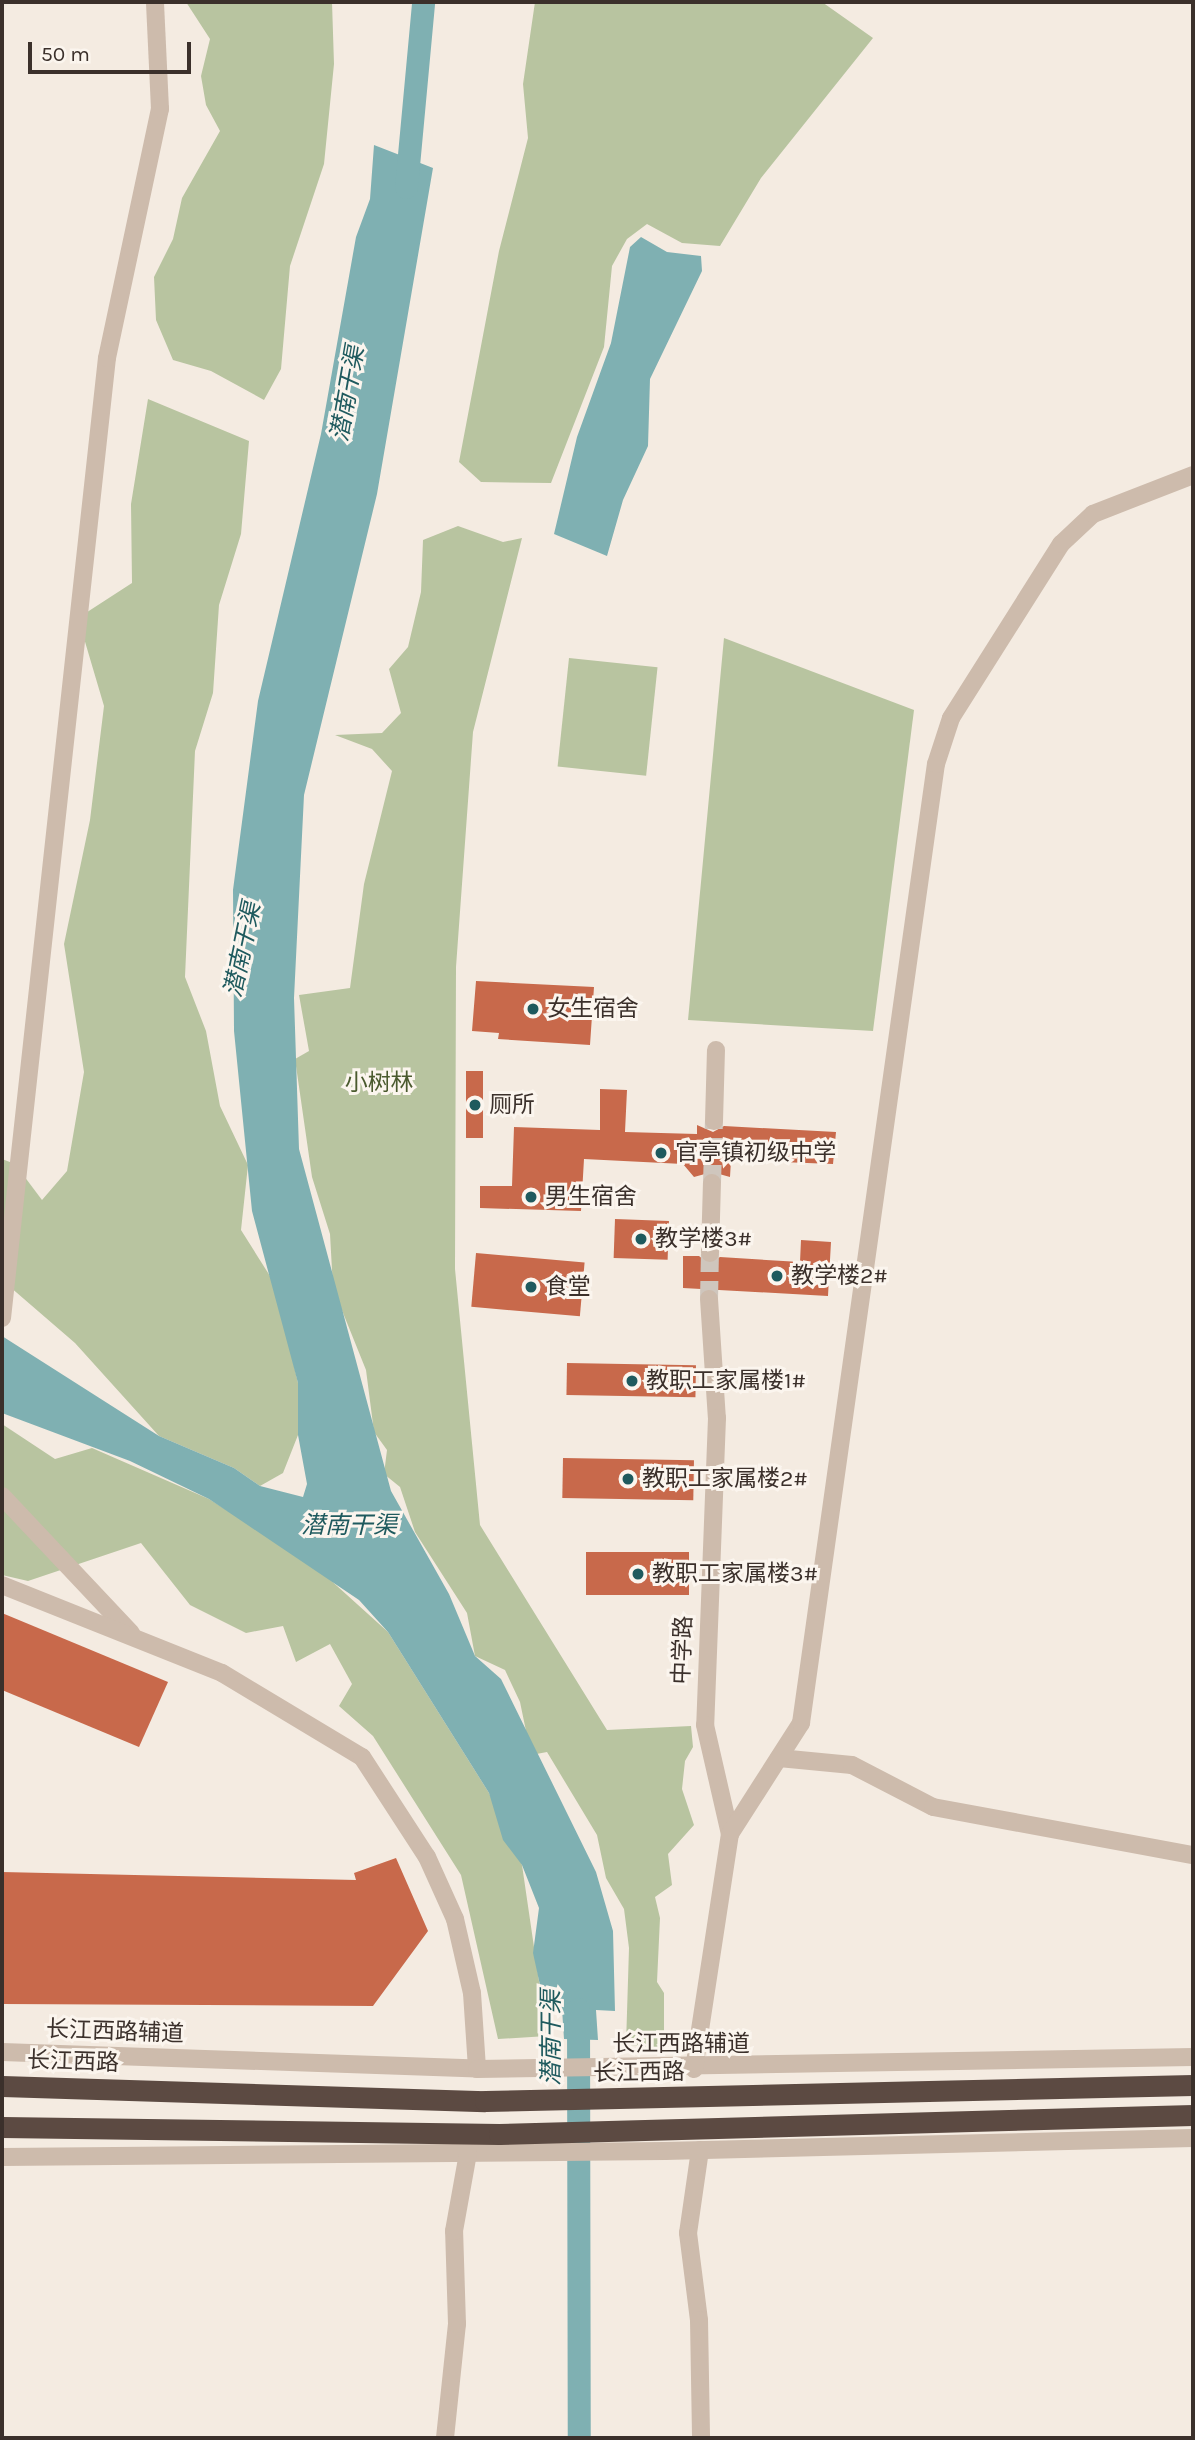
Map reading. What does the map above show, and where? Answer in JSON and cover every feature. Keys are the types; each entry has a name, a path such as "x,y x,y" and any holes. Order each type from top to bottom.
{"highway":[{"name":"长江西路","path":"2,2086 485,2101 668,2099 1193,2085"},
{"path":"2,2127 499,2143 672,2128 1193,2115"}],"street":[{"path":"2,1318 107,358 160,109 155,2"},
{"path":"694,2069 730,1834 801,1723 936,764 951,718 1061,544 1093,514 1193,475"},
{"path":"714,1121 716,1050"},
{"path":"710,1253 712,1183"},
{"name":"中学路","path":"709,1299 708,1340 716,1418 705,1725 730,1834"},
{"path":"2,1496 135,1639"},
{"path":"2,1585 222,1673 362,1757 427,1857 455,1919 472,1993 477,2069"},
{"path":"779,1758 852,1765 933,1807 1193,1855"},
{"name":"长江西路辅道","path":"2,2052 477,2069 694,2069 1193,2057"},
{"path":"2,2157 468,2153 499,2143 700,2150 1193,2138"},
{"path":"700,2150 688,2233 699,2320 701,2438"},
{"path":"445,2438 457,2324 454,2231 468,2153"}],"green space":[{"path":"186,2 332,2 334,64 324,164 290,266 281,369 264,400 211,371 173,360 156,320 154,277 173,239 182,198 220,131 206,105 201,76 210,39"},
{"path":"535,2 822,2 873,38 761,178 720,246 682,243 647,224 627,239 612,266 604,347 551,483 481,482 459,462 499,251 528,138 523,84"},
{"path":"148,399 249,441 241,534 219,605 213,693 195,751 185,977 206,1031 220,1106 248,1165 241,1230 275,1284 298,1383 298,1435 283,1473 260,1486 234,1468 159,1436 75,1343 2,1280 2,1159 15,1164 42,1200 67,1171 84,1072 64,944 90,820 104,706 78,618 132,583 131,504"},
{"name":"小树林","path":"458,526 503,542 522,538 473,732 456,967 455,1269 480,1525 607,1730 691,1726 693,1747 685,1761 682,1789 694,1825 668,1854 672,1885 655,1897 660,1918 657,1982 664,1993 664,2048 626,2045 629,1948 624,1909 606,1878 597,1835 547,1752 531,1755 520,1702 505,1670 475,1656 467,1613 415,1532 400,1487 384,1474 387,1450 374,1432 366,1370 333,1288 330,1234 312,1177 295,1059 309,1051 299,995 350,988 364,884 392,771 372,749 335,735 382,733 401,713 389,669 408,647 421,592 423,540"},
{"path":"724,638 914,710 873,1031 688,1020"},
{"path":"569,658 658,667 646,776 558,766"},
{"path":"2,1424 55,1459 92,1448 209,1499 316,1567 388,1632 489,1793 522,1865 547,2036 498,2039 461,1875 373,1736 339,1706 352,1684 330,1644 296,1662 283,1626 246,1633 190,1605 141,1543 28,1581 2,1575"}],"water":[{"name":"潜南干渠","path":"374,145 433,168 377,494 304,795 294,998 299,1149 391,1491 449,1594 475,1656 501,1679 596,1872 613,1931 615,2011 596,2010 598,2040 564,2039 562,2009 543,1999 533,1953 539,1908 522,1865 503,1840 489,1793 388,1632 359,1600 209,1499 130,1461 2,1413 2,1336 159,1436 234,1468 260,1486 303,1497 307,1484 298,1435 298,1383 252,1211 234,1031 233,890 258,701 321,434 356,237 370,199"},
{"path":"641,237 667,252 701,256 702,271 650,379 648,446 623,500 607,556 554,534 577,437 611,343 630,247"}],"building":[{"name":"女生宿舍","path":"476,981 594,987 590,1045 498,1039 499,1033 472,1031"},
{"name":"厕所","path":"466,1071 483,1071 483,1138 466,1138"},
{"path":"600,1089 627,1090 625,1132 697,1134 697,1125 713,1132 724,1126 836,1132 833,1164 731,1160 730,1177 712,1172 694,1177 683,1164 584,1159 581,1211 480,1208 480,1186 512,1186 514,1127 600,1130"},
{"name":"教学楼3#","path":"615,1219 669,1221 668,1260 614,1258"},
{"name":"教学楼2#","path":"801,1240 831,1242 828,1296 683,1288 683,1256 699,1256 709,1264 720,1257 800,1262"},
{"name":"食堂","path":"476,1253 585,1262 580,1316 471,1307"},
{"name":"教职工家属楼1#","path":"567,1363 696,1365 695,1397 566,1395"},
{"name":"教职工家属楼2#","path":"563,1458 694,1460 693,1500 562,1498"},
{"name":"教职工家属楼3#","path":"586,1552 689,1552 689,1595 586,1595"},
{"path":"2,1613 168,1682 139,1747 2,1690"},
{"path":"396,1858 428,1931 373,2006 2,2004 2,1872 356,1880 354,1873"}],"waterway":[{"name":"潜南干渠","path":"406,187 423,2"},
{"name":"潜南干渠","path":"578,2009 579,2438"}],"tunnel":[{"path":"712,1183 714,1121"},
{"path":"709,1299 710,1253"}],"place":[{"name":"女生宿舍","path":"533,1009"},
{"name":"厕所","path":"475,1105"},
{"name":"官亭镇初级中学","path":"661,1153"},
{"name":"男生宿舍","path":"531,1197"},
{"name":"教学楼3#","path":"641,1239"},
{"name":"教学楼2#","path":"777,1276"},
{"name":"食堂","path":"531,1287"},
{"name":"教职工家属楼1#","path":"632,1381"},
{"name":"教职工家属楼2#","path":"628,1479"},
{"name":"教职工家属楼3#","path":"638,1574"}]}
